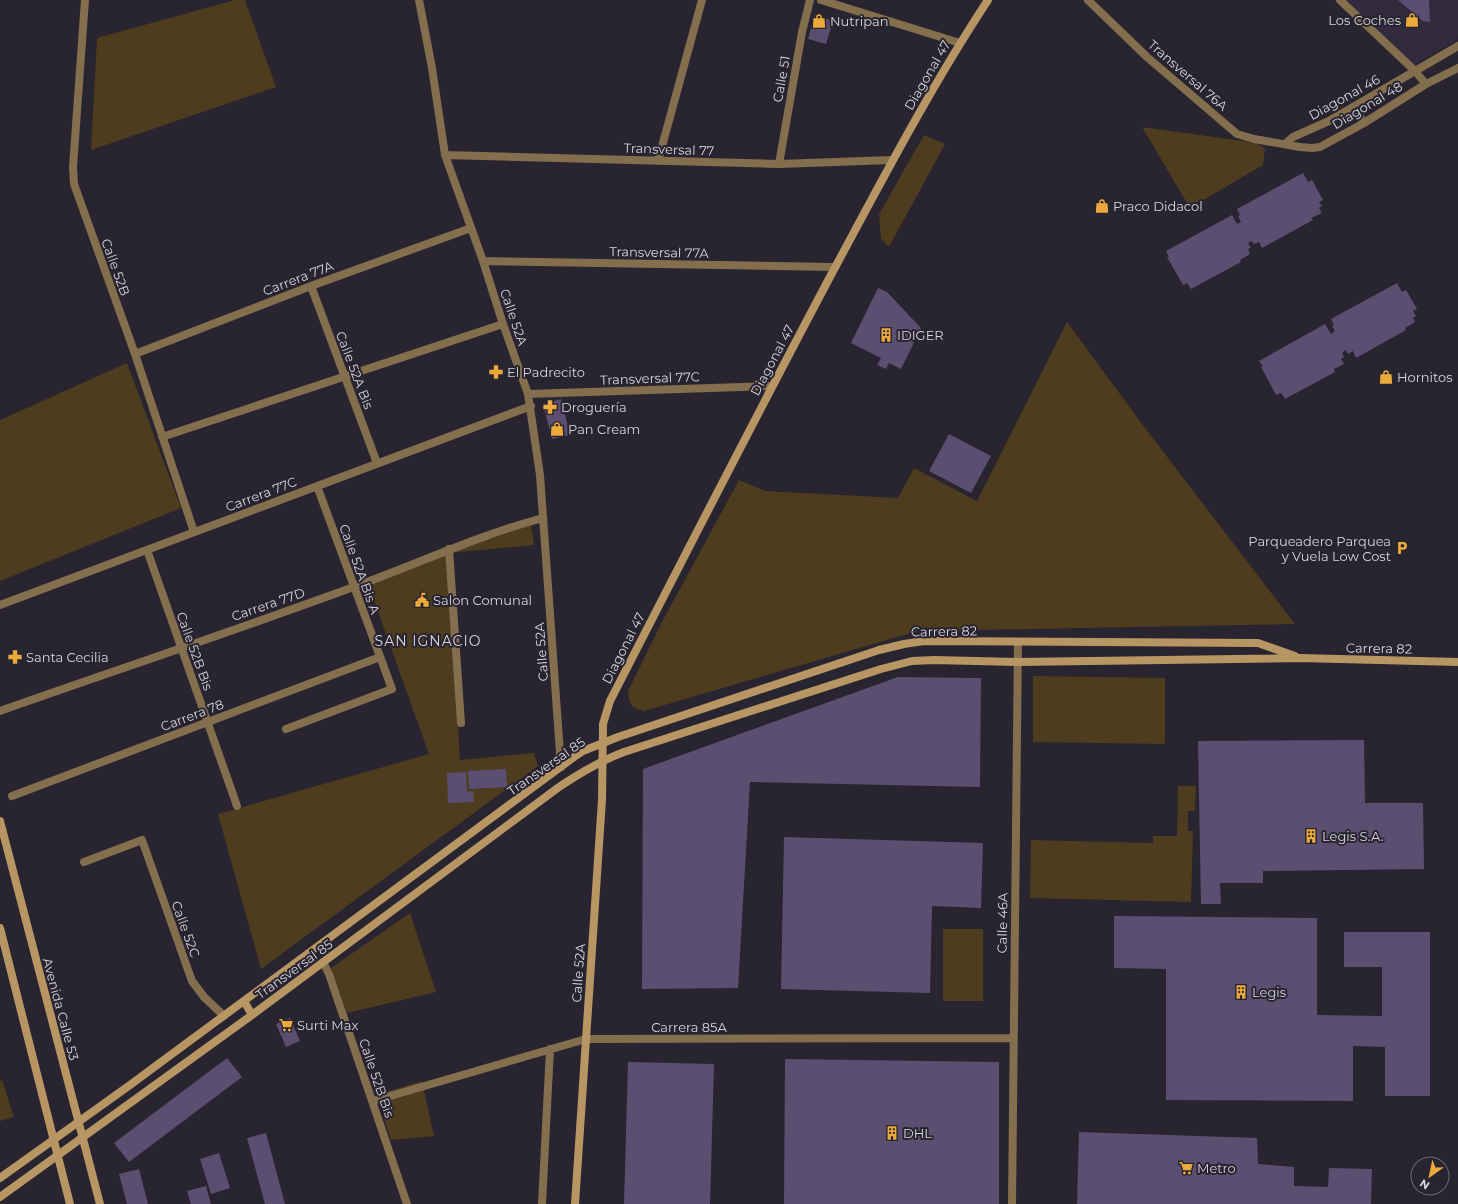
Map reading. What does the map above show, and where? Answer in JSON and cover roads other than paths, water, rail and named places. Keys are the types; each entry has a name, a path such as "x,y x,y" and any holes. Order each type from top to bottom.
{"street":[{"name":"Calle 52B","path":"85,0 73,167 74,184 135,354 194,532"},
{"name":"Calle 52A","path":"419,0 432,68 445,154 483,261 531,406 540,475 561,767"},
{"path":"658,161 702,0"},
{"name":"Calle 51","path":"779,164 802,32 810,0"},
{"path":"821,0 960,43"},
{"name":"Diagonal 47","path":"602,743 603,724 610,701 772,386 892,160 960,43 988,0"},
{"name":"Transversal 76A","path":"1088,0 1147,56 1237,134 1254,139 1285,144"},
{"path":"1340,0 1414,70 1426,84"},
{"name":"Diagonal 48","path":"1414,70 1458,46"},
{"name":"Diagonal 48","path":"1285,144 1300,147 1320,147 1364,123 1426,84 1458,68"},
{"name":"Diagonal 46","path":"1285,144 1293,137 1353,107 1414,70"},
{"path":"1353,107 1364,123"},
{"name":"Transversal 77","path":"445,154 779,164 892,160"},
{"name":"Carrera 77A","path":"135,354 310,286 471,228"},
{"name":"Transversal 77A","path":"483,261 836,267"},
{"name":"Calle 52A Bis","path":"310,286 377,463"},
{"path":"162,437 503,324"},
{"name":"Transversal 77C","path":"528,394 772,386"},
{"name":"Carrera 77C","path":"0,605 531,406"},
{"name":"Calle 52A Bis A","path":"286,729 392,689 316,486"},
{"name":"Carrera 77D","path":"0,712 354,586 449,549 543,518"},
{"path":"449,549 461,723"},
{"name":"Calle 52B Bis","path":"147,550 237,806"},
{"name":"Carrera 82","path":"602,743 651,724 879,650 924,641 1258,643 1300,658"},
{"name":"Calle 46A","path":"1012,1204 1018,642"},
{"name":"Carrera 78","path":"12,796 380,657"},
{"name":"Carrera 82","path":"602,761 634,748 881,669 912,662 934,660 1017,662 1300,658 1458,662"},
{"name":"Calle 52A","path":"575,1204 602,800 602,743"},
{"name":"Transversal 85","path":"0,1178 224,1016 583,751 602,743"},
{"name":"Transversal 85","path":"0,1197 252,1015 553,792 582,772 602,761"},
{"name":"Avenida Calle 53","path":"0,820 2,835 100,1204"},
{"name":"Calle 52C","path":"84,862 142,840 192,981 204,997 224,1016"},
{"path":"0,928 70,1204"},
{"name":"Calle 52B Bis","path":"323,962 329,974 407,1203"},
{"path":"244,1001 252,1015"},
{"name":"Carrera 85A","path":"373,1101 586,1039 1013,1038"},
{"path":"542,1204 550,1049"}],"place":[{"name":"Los Coches","path":"1412,20"},
{"name":"Nutripan","path":"819,21"},
{"name":"Praco Didacol","path":"1102,206"},
{"name":"IDIGER","path":"886,335"},
{"name":"El Padrecito","path":"496,372"},
{"name":"Hornitos","path":"1386,377"},
{"name":"Droguería","path":"550,407"},
{"name":"Pan Cream","path":"557,429"},
{"name":"Parqueadero Parquea y Vuela Low Cost","path":"1402,548"},
{"name":"Salon Comunal","path":"422,600"},
{"name":"Santa Cecilia","path":"15,657"},
{"name":"Legis S.A.","path":"1311,836"},
{"name":"Legis","path":"1241,992"},
{"name":"Surti Max","path":"286,1025"},
{"name":"DHL","path":"892,1133"},
{"name":"Metro","path":"1186,1168"}],"district":[{"name":"SAN IGNACIO","path":"428,641"}]}
